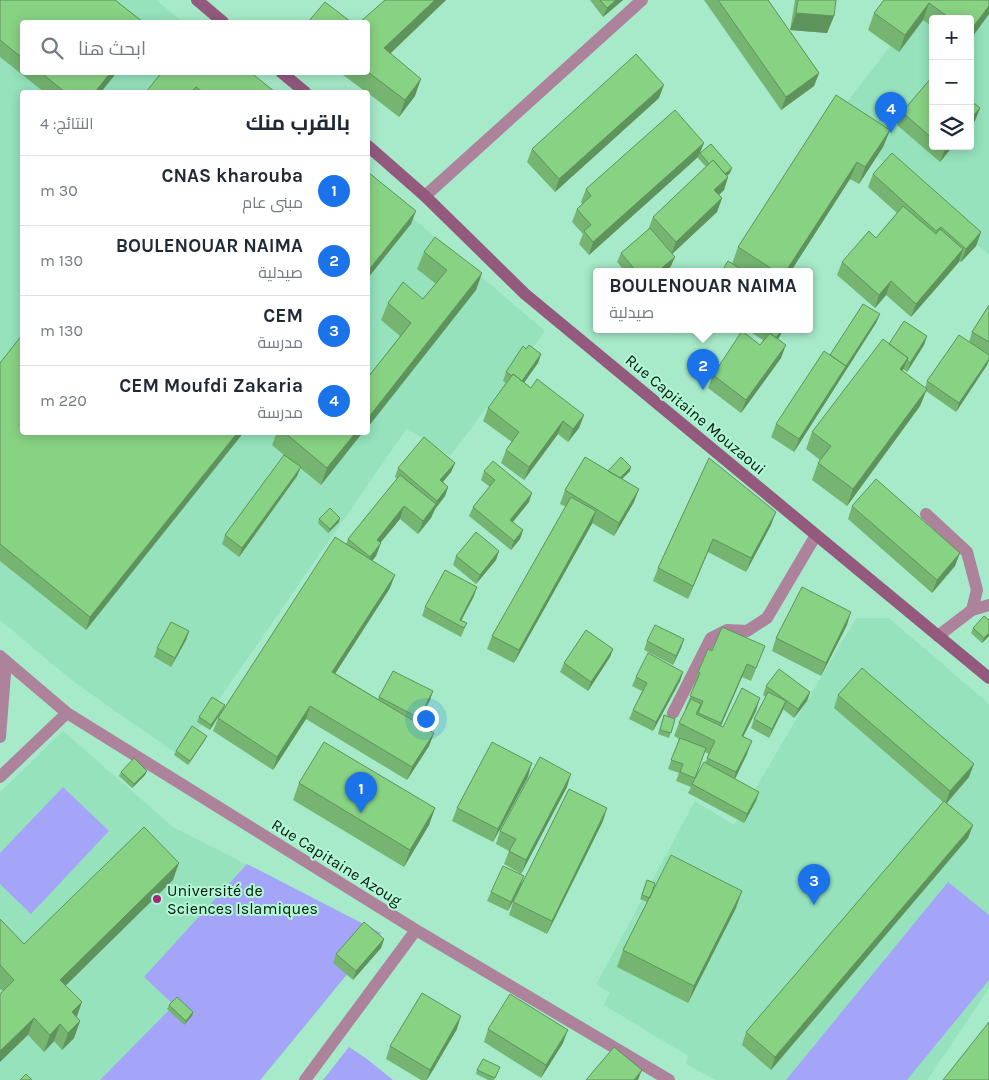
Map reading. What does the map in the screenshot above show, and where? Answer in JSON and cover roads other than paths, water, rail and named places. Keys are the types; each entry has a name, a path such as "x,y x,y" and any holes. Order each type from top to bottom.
{"main road":[{"path":"197,0 221,20"},
{"path":"285,75 303,90"},
{"name":"Rue Capitaine Mouzaoui","path":"370,148 425,196 525,294 989,678"}],"street":[{"path":"425,196 642,0"},
{"path":"926,514 967,552 976,590 972,610"},
{"path":"672,714 711,638 728,630 748,632 767,618 816,535"},
{"path":"938,636 972,610 989,605"},
{"path":"0,737 3,658"},
{"name":"Rue Capitaine Azoug","path":"3,658 67,713 416,930 669,1080"},
{"path":"0,777 67,713"},
{"path":"305,1080 416,930"}],"place":[{"name":"CEM Moufdi Zakaria","path":"891,133"},
{"name":"BOULENOUAR NAIMA","path":"703,390"},
{"name":"CNAS kharouba","path":"361,813"},
{"name":"Université de Sciences Islamiques","path":"157,899"},
{"name":"CEM","path":"814,905"}]}
